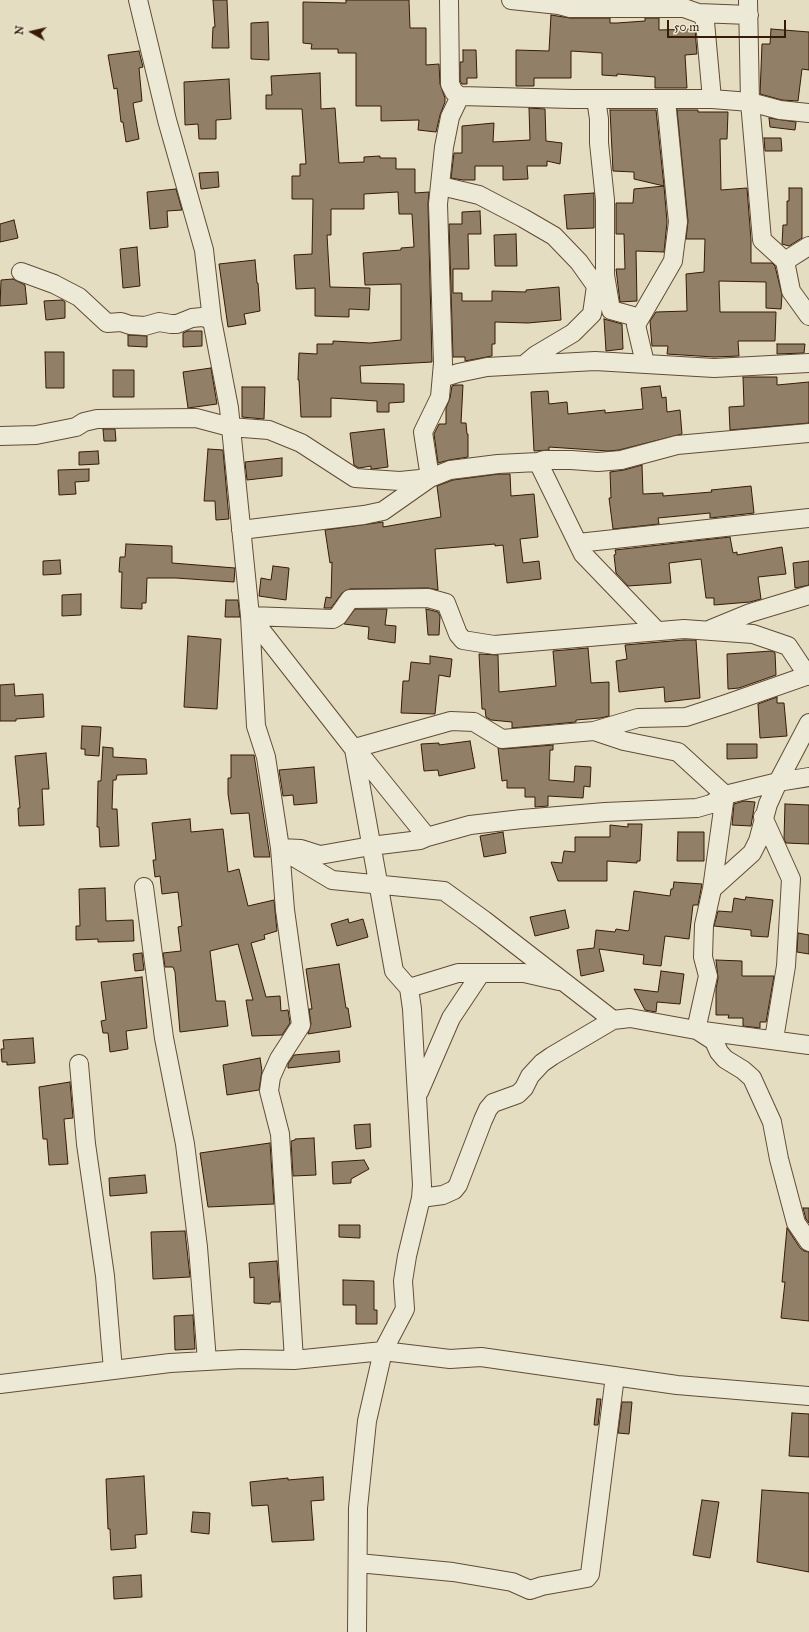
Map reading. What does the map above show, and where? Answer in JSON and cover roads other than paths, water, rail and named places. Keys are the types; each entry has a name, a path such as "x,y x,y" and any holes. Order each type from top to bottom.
{"street":[{"path":"138,0 167,120 204,250 212,320 229,408 250,616 256,726 266,756 280,848 285,910 301,1025 279,1059 271,1077 269,1091 280,1134 294,1360"},
{"path":"449,0 450,84 454,92 460,96 666,100 712,99 750,102 780,110 809,113"},
{"path":"512,0 559,5 570,8 592,4 684,8 698,13 703,16 705,22 712,99"},
{"path":"698,13 748,7 750,102 762,240 785,261 791,291 809,316"},
{"path":"430,478 422,432 440,397 443,363 438,204 444,147 450,117 460,96"},
{"path":"596,99 599,119 598,143 605,200 605,275 611,310"},
{"path":"645,363 636,325 673,261 678,222 666,100"},
{"path":"440,186 479,196 523,218 554,236 579,262 596,286 592,314"},
{"path":"785,261 809,246"},
{"path":"21,272 54,284 79,297 107,323 120,322 130,325 146,326 159,322 177,324 192,318 202,317 212,320"},
{"path":"791,291 809,300"},
{"path":"524,365 536,355 573,333 592,314 611,310 640,318"},
{"path":"442,378 487,367 595,361 714,368 809,363"},
{"path":"0,436 36,435 76,427 84,422 97,419 196,418 230,427 269,430 301,443 355,478 400,481 430,478"},
{"path":"241,530 364,516 383,511 430,478 450,470 498,464 538,462 544,460 598,462 621,460 677,445 809,433"},
{"path":"538,462 583,554 657,631"},
{"path":"578,543 809,518"},
{"path":"708,630 750,613 809,595"},
{"path":"250,616 333,619 338,616 350,599 428,598 446,603 458,634 463,640 494,645 684,629 753,634 788,646 808,675 686,717 638,718 594,731 502,739 474,722 451,721 355,748 427,837"},
{"path":"250,616 354,749 394,971 408,988 412,1009 422,1184 421,1198 407,1256 403,1281 405,1309 383,1351 367,1420 358,1508 358,1563 355,1631"},
{"path":"712,889 752,853 758,841 763,818 778,782 809,723"},
{"path":"594,731 624,741 678,752 725,795"},
{"path":"280,848 301,849 320,855 371,846 420,840 470,825 605,812 697,808 712,804 725,795 778,782 809,777"},
{"path":"696,1030 708,976 703,957 704,925 712,889 725,795"},
{"path":"763,818 791,879 786,966 774,1039"},
{"path":"280,848 332,880 444,891 484,920 613,1020"},
{"path":"144,886 164,1038 185,1144 198,1246 207,1361"},
{"path":"408,988 458,973 524,974 564,982"},
{"path":"417,1097 451,1018 481,973"},
{"path":"421,1198 443,1195 454,1190 458,1185 482,1120 493,1103 518,1094 524,1088 530,1076 542,1063 613,1020 630,1018 696,1030 774,1039 809,1045"},
{"path":"696,1030 714,1041 719,1052 725,1059 743,1070 752,1078 772,1122 779,1159 796,1223 809,1242"},
{"path":"79,1064 86,1144 105,1276 113,1370"},
{"path":"0,1384 170,1363 242,1359 294,1360 383,1351 450,1359 481,1357 677,1385 809,1396"},
{"path":"358,1563 453,1572 512,1582 530,1590 542,1586 588,1578 590,1574 615,1376"}]}
